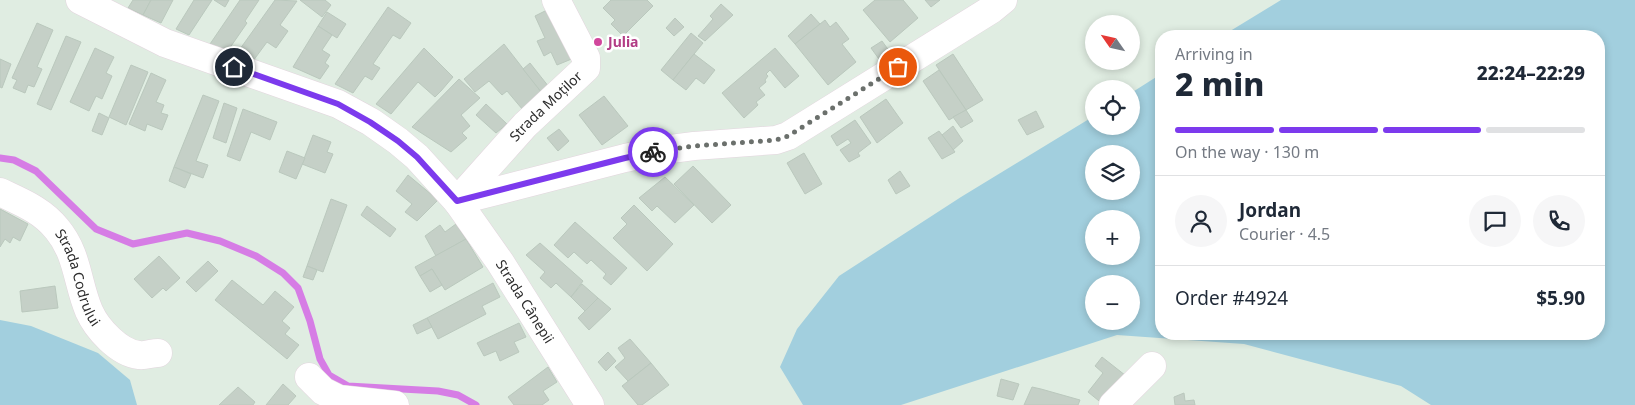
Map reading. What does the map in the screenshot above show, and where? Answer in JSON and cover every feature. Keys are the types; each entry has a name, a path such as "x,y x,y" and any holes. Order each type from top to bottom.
{"street":[{"name":"Strada Cânepii","path":"80,0 165,42 338,104 398,141 417,157 457,201 500,262 590,405"},
{"name":"Strada Moților","path":"457,201 525,126 586,68 586,58 556,0"},
{"path":"457,201 653,152 694,146 776,140 788,136 992,9 1003,0"},
{"name":"Strada Codrului","path":"0,192 38,210 57,229 72,253 89,312 105,335 121,348 139,355 158,353"},
{"path":"1113,405 1152,366"},
{"path":"309,377 323,390 339,400 395,405"}],"shaded area":[{"path":"1281,0 1635,0 1635,405 1431,405 1401,386 1244,344 1188,340 1605,340 1605,30 1232,30"},
{"path":"1155,78 1155,338 1117,335 901,405 803,405 780,367 797,329 839,276 961,197 1085,121 1085,135 1140,135 1140,87"},
{"path":"0,320 31,326 98,353 130,380 137,405 0,405"}],"building":[{"path":"133,0 151,0 143,15 128,8"},
{"path":"151,0 173,0 161,23 143,15"},
{"path":"194,0 212,0 189,35 176,29"},
{"path":"214,0 229,0 225,7"},
{"path":"240,0 259,0 245,21 247,23 227,52 210,44"},
{"path":"275,0 297,1 280,25 288,31 276,48 267,42 253,61 235,56"},
{"path":"300,0 325,0 331,5 322,17"},
{"path":"611,0 647,0 653,6 623,36 611,24 615,20 603,8"},
{"path":"875,0 903,0 918,18 890,42 863,10"},
{"path":"925,0 940,0 931,7"},
{"path":"721,4 733,15 705,41 698,36 713,19 710,16"},
{"path":"388,7 411,23 400,39 393,35 373,64 380,68 372,80 365,76 353,93 335,84"},
{"path":"551,8 574,58 557,65 551,52 544,56 537,41 545,38 535,16"},
{"path":"327,12 346,24 337,38 318,26"},
{"path":"811,14 820,24 795,44 788,36"},
{"path":"675,18 684,27 674,36 666,28"},
{"path":"825,20 830,27 836,22 849,39 842,44 856,62 828,85 795,44"},
{"path":"37,23 53,30 37,67 42,69 34,87 28,85 25,93 13,88 17,80 12,78"},
{"path":"318,26 332,35 322,50 330,55 325,63 329,66 320,79 293,67"},
{"path":"691,33 703,43 673,80 661,70"},
{"path":"66,36 81,42 51,110 37,104"},
{"path":"882,41 895,59 884,66 871,48"},
{"path":"504,44 542,93 523,110 507,91 502,95 489,81 475,92 464,79"},
{"path":"95,48 114,57 106,73 112,76 102,99 96,96 89,111 70,102"},
{"path":"424,48 453,77 435,97 418,82 391,114 376,104"},
{"path":"775,48 799,76 785,88 770,70 766,74 768,76 765,80 766,82 759,88 765,95 756,102 758,105 744,118 722,93"},
{"path":"694,54 715,70 704,84 696,78 686,90 673,80"},
{"path":"953,54 983,100 966,110 936,65"},
{"path":"0,59 11,64 2,88 0,87"},
{"path":"530,63 549,87 542,93 523,69"},
{"path":"131,65 148,72 126,125 109,117"},
{"path":"939,70 966,110 949,120 923,81"},
{"path":"151,73 166,80 156,102 164,105 161,113 168,115 162,130 147,124 145,131 129,124"},
{"path":"459,79 480,98 461,115 470,126 462,133 467,138 451,152 412,127"},
{"path":"203,95 219,101 196,161 208,165 203,178 174,167"},
{"path":"604,96 628,126 602,145 579,115"},
{"path":"886,99 903,123 877,143 860,117"},
{"path":"224,103 237,108 226,143 213,138"},
{"path":"486,104 507,124 496,133 476,115"},
{"path":"243,109 277,122 270,140 251,132 240,161 227,156"},
{"path":"966,110 973,121 961,128 953,117"},
{"path":"1036,111 1044,127 1027,135 1018,120"},
{"path":"99,113 109,118 102,135 92,131"},
{"path":"855,120 871,143 858,153 860,156 849,162 840,150 851,143 848,139 837,146 831,136"},
{"path":"953,126 963,141 953,150 942,135"},
{"path":"559,129 569,141 558,151 547,138"},
{"path":"939,131 955,152 942,159 928,138"},
{"path":"313,135 331,142 327,152 333,154 325,173 302,164"},
{"path":"287,151 305,158 296,179 279,172"},
{"path":"804,153 822,184 805,194 787,163"},
{"path":"693,166 731,205 712,223 674,184"},
{"path":"174,167 191,174 185,188 169,181"},
{"path":"900,171 910,186 896,194 888,180"},
{"path":"408,175 438,200 417,221 405,212 412,204 396,191"},
{"path":"665,177 694,205 675,223 657,206 652,211 639,198"},
{"path":"331,199 347,205 323,272 307,266"},
{"path":"634,205 673,244 647,271 613,238 627,224 621,218"},
{"path":"367,206 396,229 390,237 361,215"},
{"path":"0,209 28,224 20,241 13,237 10,243 5,239 0,247"},
{"path":"575,222 627,268 611,285 603,278 606,274 591,260 587,264 574,252 568,258 554,245"},
{"path":"456,224 466,239 436,256 425,236 440,225 445,232"},
{"path":"466,239 483,267 445,290 432,269 420,276 415,267"},
{"path":"540,243 583,281 571,297 556,283 551,288 540,278 545,272 526,255"},
{"path":"159,256 180,278 166,291 163,288 152,298 134,279"},
{"path":"208,261 218,271 196,292 186,282"},
{"path":"307,266 317,270 313,280 303,277"},
{"path":"432,269 442,285 430,292 420,276"},
{"path":"232,280 263,305 275,291 294,307 282,321 290,328 285,334 299,345 287,359 215,300"},
{"path":"493,283 500,297 482,306 486,314 438,339 427,318"},
{"path":"582,284 598,298 585,311 571,297"},
{"path":"55,286 58,308 22,312 20,291"},
{"path":"598,298 611,309 589,330 578,318"},
{"path":"427,318 432,327 417,334 413,325"},
{"path":"519,323 526,337 514,342 519,352 500,361 496,351 484,356 477,343"},
{"path":"630,339 651,363 628,381 615,367 625,358 618,348"},
{"path":"608,352 616,361 606,371 598,362"},
{"path":"1102,357 1130,379 1104,405 1088,392 1103,373 1095,366"},
{"path":"651,363 669,385 642,405 638,405 622,386"},
{"path":"548,367 557,382 543,391 549,400 542,405 514,405 508,397"},
{"path":"1001,379 1019,384 1013,400 997,396"},
{"path":"283,384 296,396 288,405 266,405"},
{"path":"238,387 255,402 253,405 219,405"},
{"path":"1032,387 1080,400 1078,405 1024,405"},
{"path":"1184,393 1185,401 1194,400 1195,405 1175,405 1174,397"}],"waterway":[{"path":"0,158 14,160 36,171 96,229 133,244 187,233 220,241 256,256 283,273 298,288 310,321 320,359 329,375 348,386 438,391 458,395 476,405"}],"way so far":[{"path":"653,152 694,146 776,140 788,136 898,67"}],"place":[{"name":"Julia","path":"598,42"}],"route":[{"path":"234,67 338,104 370,122 417,157 457,201 653,152"}]}
